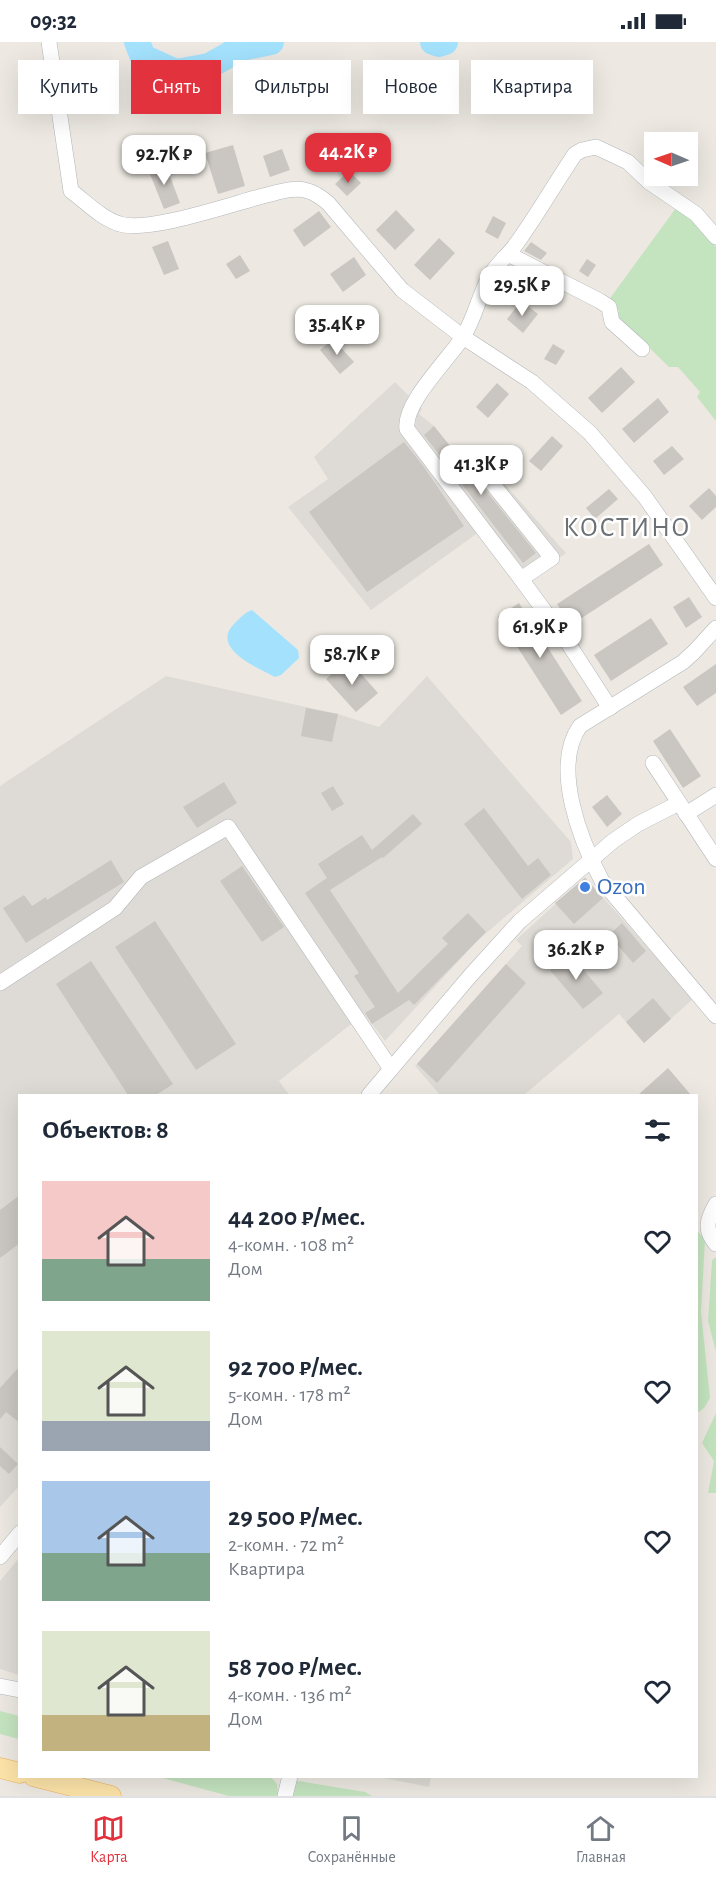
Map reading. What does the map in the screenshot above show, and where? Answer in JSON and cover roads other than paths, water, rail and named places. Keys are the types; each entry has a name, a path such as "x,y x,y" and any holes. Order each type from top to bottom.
{"main road":[{"path":"0,1768 18,1772"},
{"path":"41,1778 111,1796"}],"street":[{"path":"49,42 71,191 106,218 120,224 134,226 156,224 283,191 307,190 328,203 402,290 463,337 532,382 590,433 645,497 716,598"},
{"path":"610,708 568,643 407,429 408,415 445,359 463,337 492,272 508,254 574,154 596,147 628,162 649,182 696,214 716,237"},
{"path":"508,254 600,301 609,308 612,322 642,349"},
{"path":"483,472 552,558 521,579"},
{"path":"716,628 683,662 580,726 569,758 569,795 602,881 716,1016"},
{"path":"653,764 716,859"},
{"path":"370,1094 497,944 592,858 638,824 716,795"},
{"path":"0,983 115,908 141,877 228,827 391,1069"},
{"path":"716,1204 707,1223 708,1234 716,1245"},
{"path":"0,1557 18,1535"},
{"path":"0,1686 18,1690"},
{"path":"285,1796 290,1778"}],"water":[{"path":"252,610 298,650 299,658 281,675 275,677 248,663 232,649 228,641 228,633 234,624"}],"waterway":[{"path":"137,42 143,57 176,72 209,66 241,48 271,42"},
{"path":"433,42 439,44 445,42"}],"place":[{"name":"Ozon","path":"585,887"}],"district":[{"name":"КОСТИНО","path":"627,527"}]}
